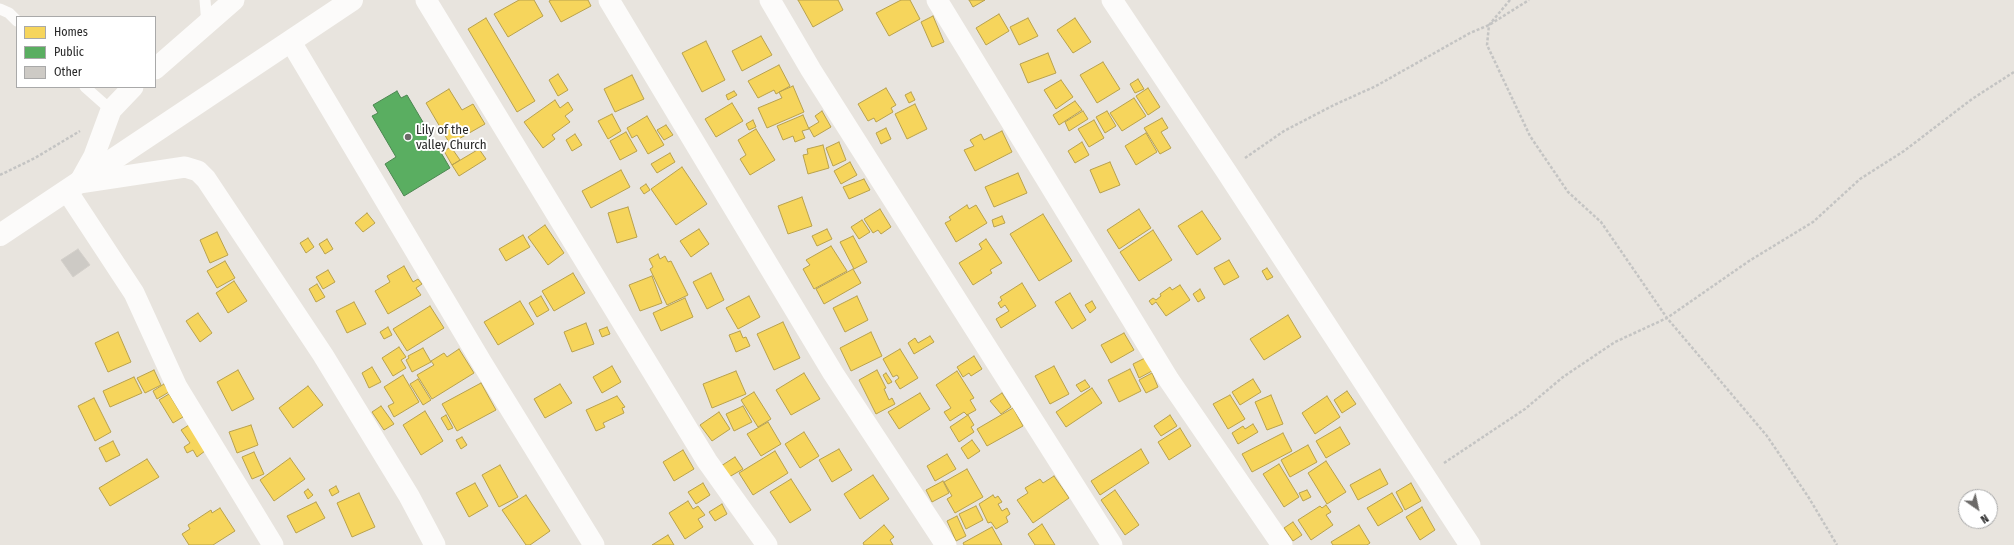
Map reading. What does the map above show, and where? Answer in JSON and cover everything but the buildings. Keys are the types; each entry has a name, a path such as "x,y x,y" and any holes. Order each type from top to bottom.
{"main road":[{"path":"0,235 292,42 352,0"}],"street":[{"path":"156,68 234,0"},
{"path":"426,0 707,461 767,545"},
{"path":"609,0 834,373 946,545"},
{"path":"770,0 815,76 1112,545"},
{"path":"937,0 1169,380 1282,545"},
{"path":"1112,0 1226,171 1470,545"},
{"path":"292,42 482,363 594,545"},
{"path":"73,187 94,156 101,132 111,110 132,88"},
{"path":"73,187 185,167 198,171 206,179 323,356 409,496 435,545"},
{"path":"73,187 134,292 177,387 273,545"}],"lane":[{"path":"205,0 207,24"},
{"path":"0,9 9,13 16,20"},
{"path":"86,88 111,110"}],"path":[{"path":"1510,0 1489,25 1487,45 1530,136 1568,192 1601,222 1667,318 1767,436 1809,498 1837,545"},
{"path":"1226,171 1284,131 1334,105 1376,86 1470,33 1489,25 1529,0"},
{"path":"1425,476 1525,409 1563,377 1614,342 1667,318 1749,261 1813,222 1860,179 1904,151 1972,99 2014,72"},
{"path":"0,175 35,158 77,132 87,129 101,132"}],"place":[{"name":"Lily of the valley Church","path":"408,137"}]}
